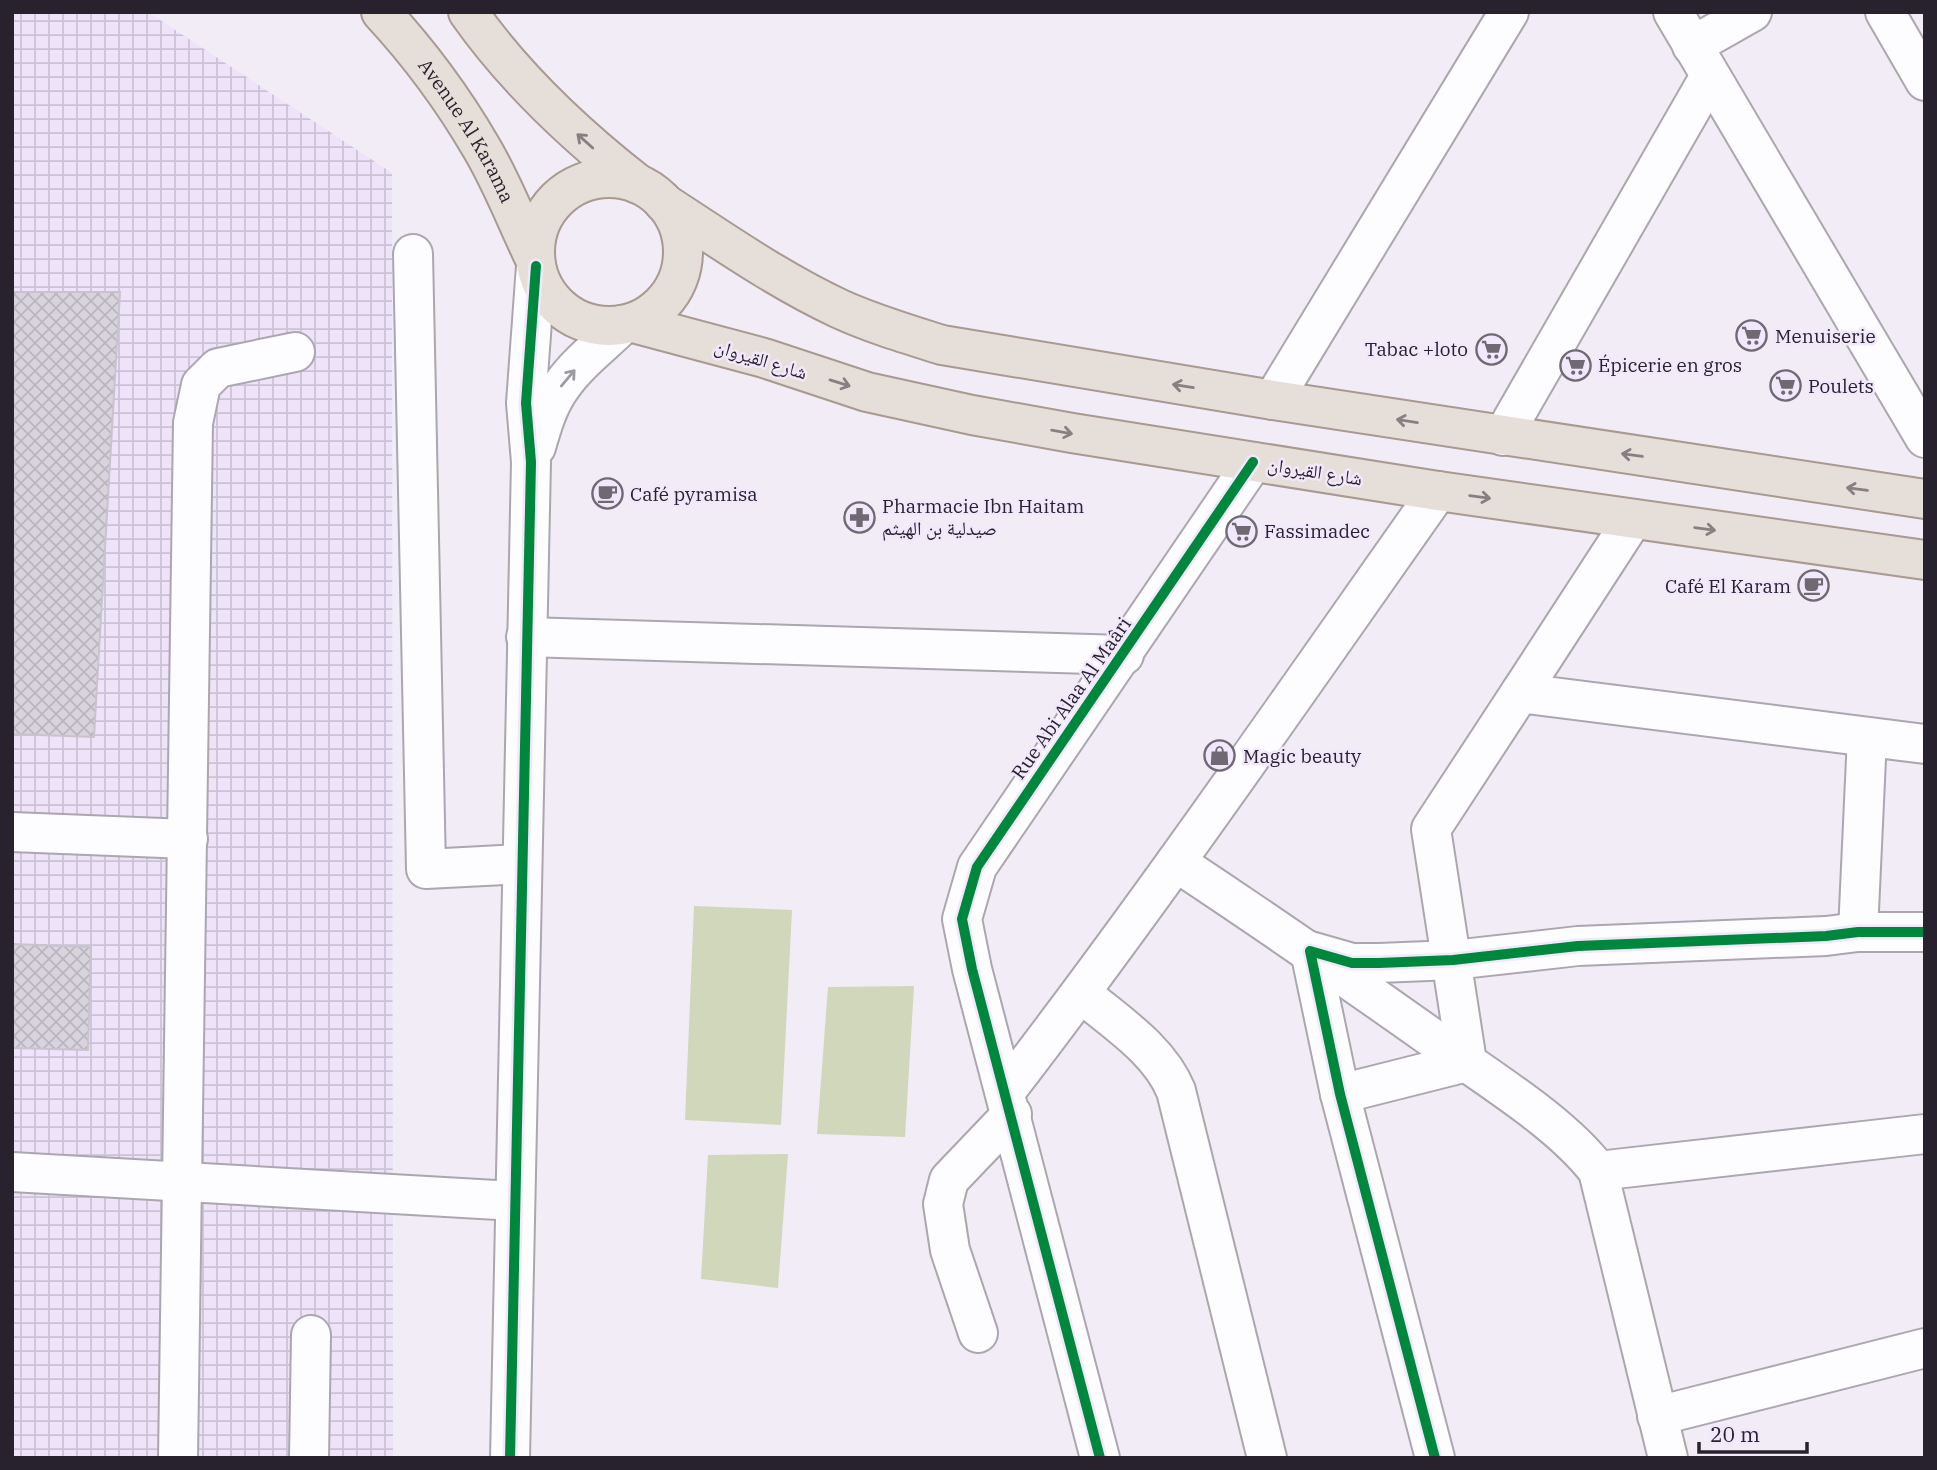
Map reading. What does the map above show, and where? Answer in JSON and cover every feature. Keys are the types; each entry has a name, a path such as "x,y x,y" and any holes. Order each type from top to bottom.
{"main road":[{"name":"Avenue Al Karama","path":"381,12 429,69 482,148 536,263"},
{"path":"468,12 506,62 552,111 592,148 651,193 760,265 840,309 892,330 942,345 1273,400 1925,499"},
{"path":"600,178 620,179 651,193 679,228 683,257 681,271 672,291 658,309 628,324 590,324 560,309 541,282 536,263 535,240 551,205 565,192 581,183 600,178"},
{"name":"شارع القيروان","path":"628,324 764,358 917,404 1072,433 1438,491 1925,560"}],"street":[{"path":"1273,400 1510,12"},
{"path":"1673,12 1925,438"},
{"path":"1503,436 1701,61 1752,12"},
{"path":"1885,12 1925,81"},
{"path":"413,254 426,869 522,864"},
{"path":"510,1458 531,462 526,403 536,263"},
{"path":"531,462 548,409 560,388 573,371 628,324"},
{"path":"178,1458 193,423 201,385 218,368 295,352"},
{"name":"Rue Abi Alaa Al Maâri","path":"1100,1458 1009,1102 972,969 962,919 977,867 1253,462"},
{"path":"978,1333 950,1250 943,1204 949,1180 1009,1102 1081,993 1438,491"},
{"path":"1467,1062 1431,829 1633,519"},
{"path":"526,637 1124,655"},
{"path":"1520,693 1925,744"},
{"path":"1858,932 1867,737"},
{"path":"12,832 188,839"},
{"path":"1176,862 1310,951 1467,1062 1582,1151 1598,1171 1668,1458"},
{"path":"1310,951 1352,963 1453,960 1578,946 1826,936 1858,932 1925,932"},
{"path":"1310,951 1340,1094 1435,1458"},
{"path":"1081,993 1155,1056 1168,1072 1176,1091 1267,1458"},
{"path":"1340,1094 1467,1062"},
{"path":"1598,1171 1925,1133"},
{"path":"12,1172 515,1200"},
{"path":"309,1458 311,1335"},
{"path":"1657,1416 1925,1348"}],"shaded area":[{"path":"12,12 148,12 392,173 393,1458 12,1458"}],"green space":[{"path":"694,906 792,910 781,1125 685,1120"},
{"path":"914,986 905,1137 817,1134 828,987"},
{"path":"788,1154 778,1288 701,1279 708,1155"}],"building":[{"path":"12,292 120,292 94,737 12,734"},
{"path":"12,944 91,947 88,1050 12,1048"}],"cycle path":[{"path":"510,1458 531,462 526,403 536,266"},
{"path":"1100,1458 972,969 962,919 977,867 1253,462"},
{"path":"1435,1458 1340,1094 1310,951 1352,963 1379,963 1453,960 1578,946 1826,936 1858,932 1925,932"}],"place":[{"name":"Menuiserie","path":"1752,336"},
{"name":"Tabac +loto","path":"1491,349"},
{"name":"Épicerie en gros","path":"1575,365"},
{"name":"Poulets","path":"1785,386"},
{"name":"Café pyramisa","path":"607,494"},
{"name":"Pharmacie Ibn Haitam صيدلية بن الهيثم","path":"859,517"},
{"name":"Fassimadec","path":"1241,531"},
{"name":"Café El Karam","path":"1814,586"},
{"name":"Magic beauty","path":"1220,756"}]}
